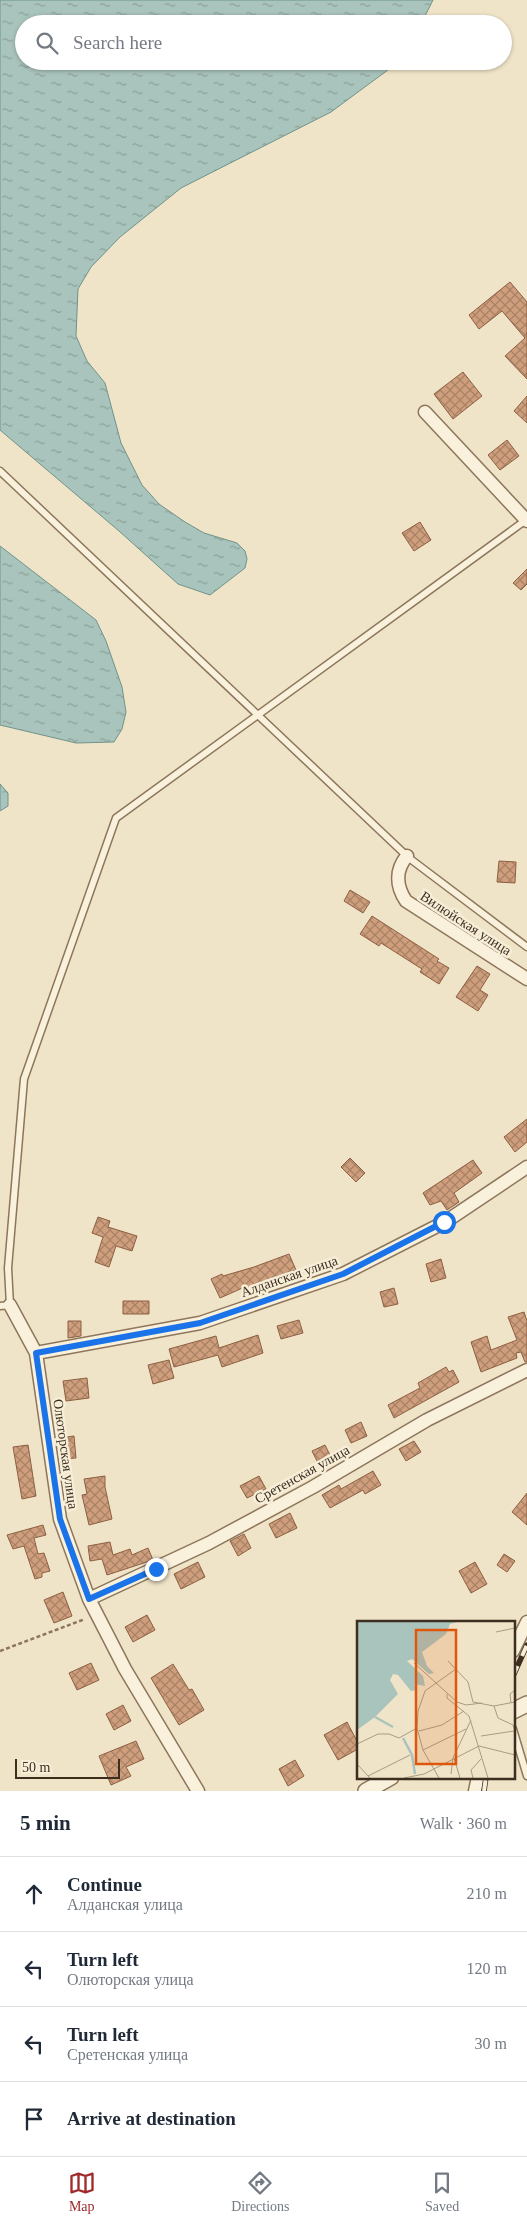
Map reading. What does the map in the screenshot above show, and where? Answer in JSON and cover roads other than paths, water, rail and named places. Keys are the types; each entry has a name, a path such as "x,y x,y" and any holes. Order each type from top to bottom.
{"street":[{"path":"425,412 527,520"},
{"name":"Вилюйская улица","path":"408,856 400,866 398,884 402,896 411,907 527,979"},
{"name":"Алданская улица","path":"36,1353 200,1323 343,1274 444,1222 527,1167"},
{"name":"Олюторская улица","path":"5,1306 36,1353 60,1519 89,1599 125,1669 198,1791"},
{"name":"Сретенская улица","path":"89,1599 208,1543 313,1487 427,1420 527,1370"},
{"path":"514,1649 527,1622"},
{"path":"514,1710 527,1704"},
{"path":"366,1791 389,1778"},
{"path":"475,1791 478,1778"}],"lane":[{"path":"0,471 408,856 527,947"},
{"path":"5,1306 24,1080 116,818 527,520"},
{"path":"514,1732 527,1776"}],"water":[{"path":"0,0 433,0 426,15 15,15 15,70 388,70 331,112 181,188 120,237 91,267 78,289 76,336 87,361 105,383 121,443 142,485 159,504 185,522 204,533 237,543 245,551 247,559 245,568 210,595 178,584 0,430"},
{"path":"0,546 96,620 106,641 122,687 126,712 122,729 114,742 76,743 0,725"},
{"path":"0,784 8,793 8,806 0,811"}],"railway":[{"path":"514,1674 527,1645"},
{"path":"484,1791 486,1778"}]}
